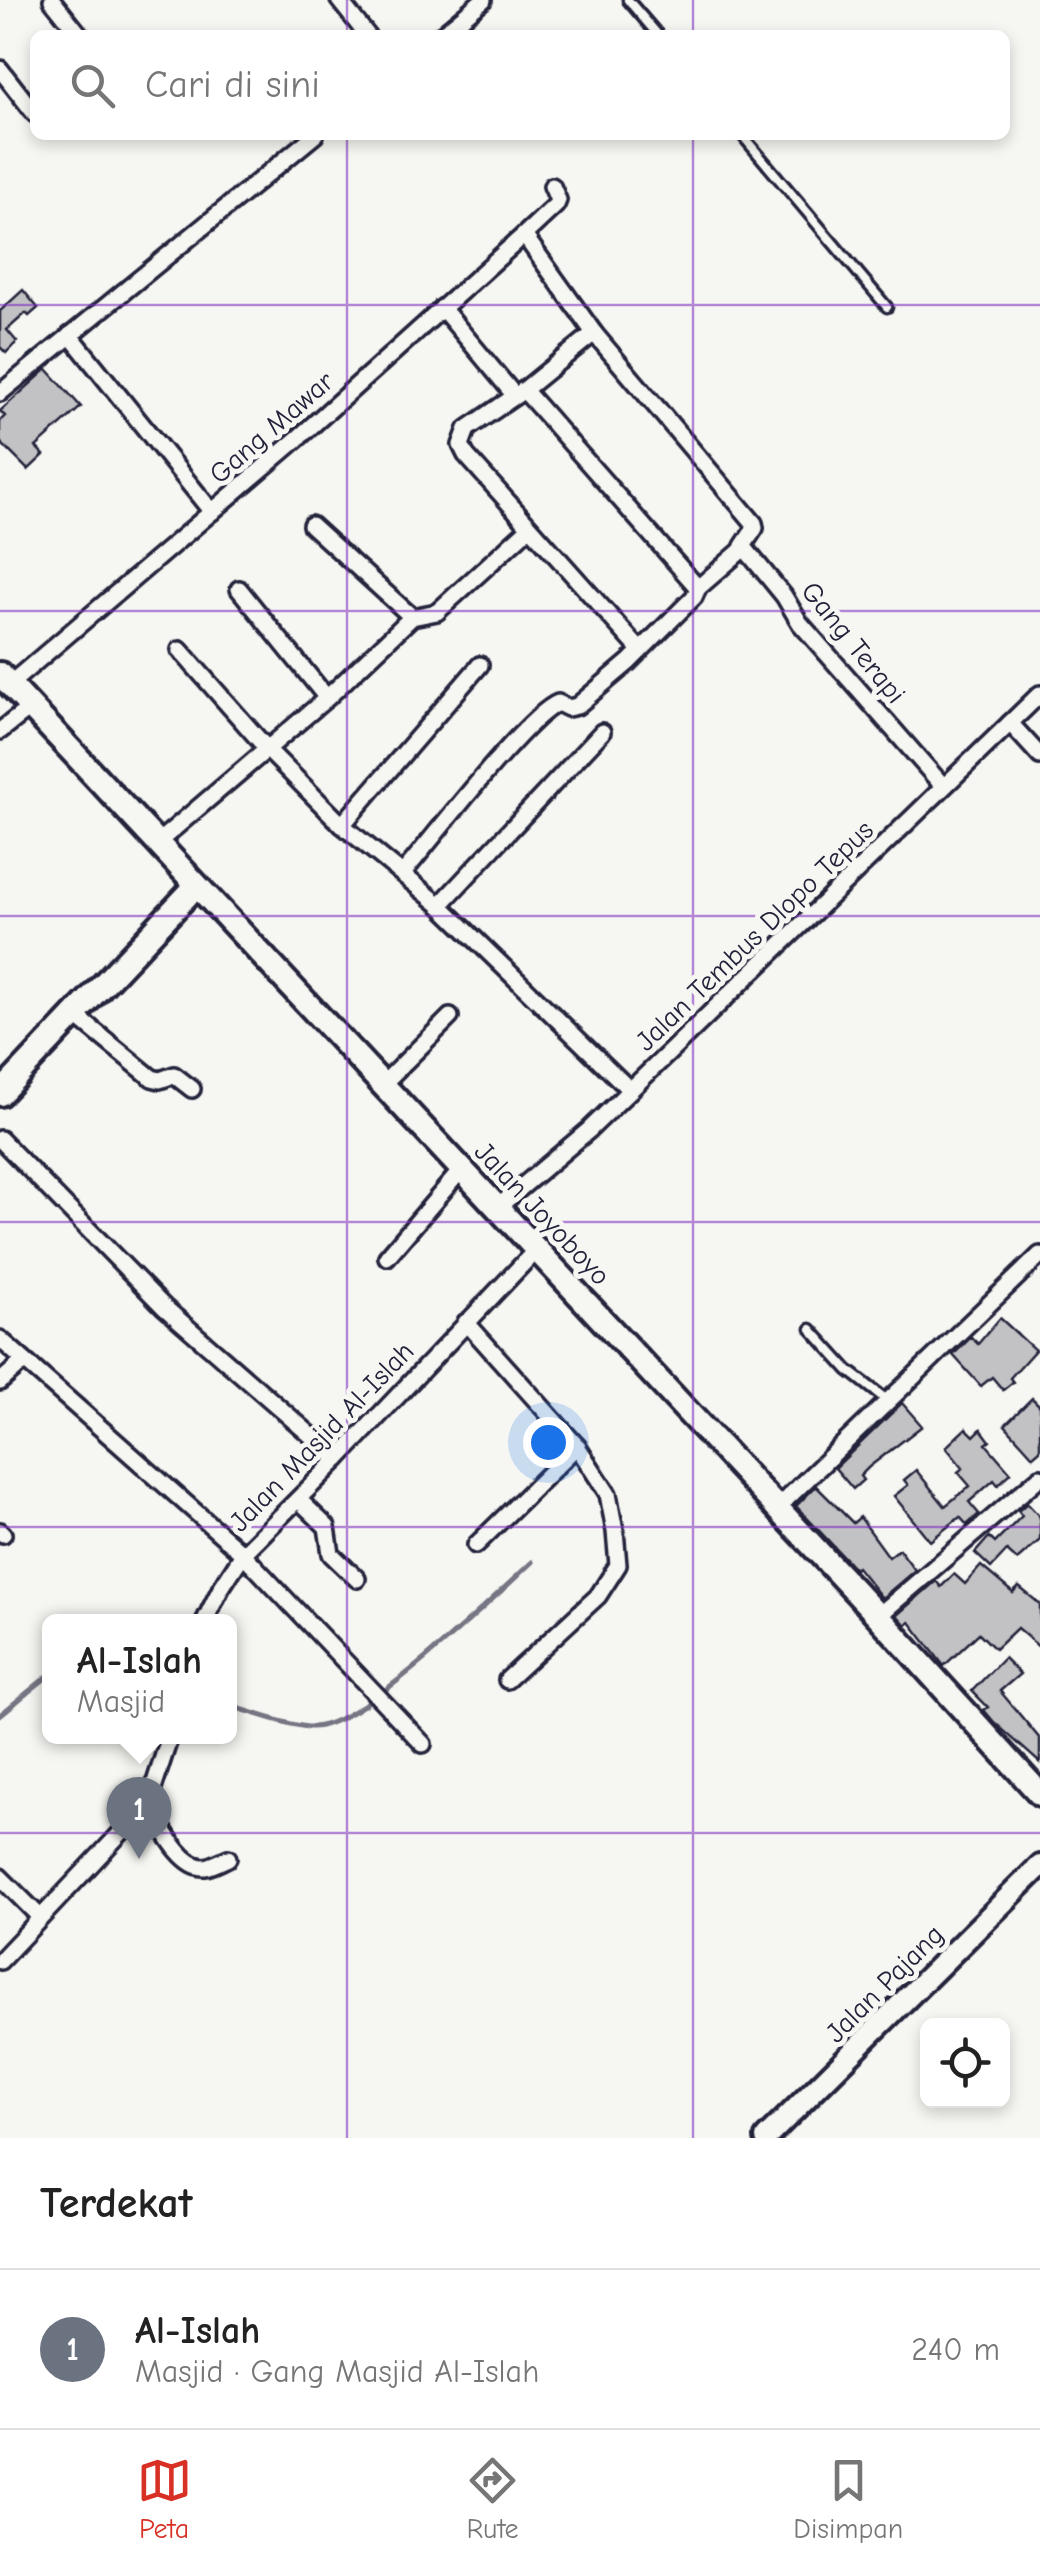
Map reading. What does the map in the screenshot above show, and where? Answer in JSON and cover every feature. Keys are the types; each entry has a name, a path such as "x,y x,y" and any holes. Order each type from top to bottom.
{"main road":[{"name":"Jalan Joyoboyo","path":"5,679 1040,1794"},
{"path":"0,1094 196,886"}],"street":[{"path":"52,0 76,30"},
{"path":"339,0 363,30"},
{"path":"446,30 483,0"},
{"path":"0,69 30,108"},
{"path":"0,394 309,140"},
{"name":"Gang Mawar","path":"5,679 212,512 524,234 555,193"},
{"path":"403,873 550,706 576,706 694,598 698,588 744,548 744,541 755,528 754,522 594,333 524,234"},
{"path":"442,308 698,588"},
{"path":"594,333 467,429 461,445 640,650"},
{"path":"70,335 212,512"},
{"path":"311,526 412,617"},
{"path":"157,843 327,698 412,617 437,612 530,527"},
{"name":"Gang Terapi","path":"744,548 784,596 807,632 943,786"},
{"path":"239,589 327,698"},
{"path":"180,650 268,750 342,825 440,906 630,1090"},
{"path":"342,825 480,665"},
{"name":"Jalan Tembus Dlopo Tepus","path":"498,1207 589,1130 1040,694"},
{"path":"0,730 32,707"},
{"path":"1010,723 1040,756"},
{"path":"440,906 602,732"},
{"path":"75,1015 152,1078 160,1080 174,1075 192,1089"},
{"path":"382,1084 450,1017"},
{"path":"0,1140 164,1307 338,1459"},
{"path":"387,1256 462,1169"},
{"name":"Jalan Masjid Al-Islah","path":"0,1340 243,1554 536,1250"},
{"path":"777,1508 1040,1255"},
{"path":"466,1322 577,1446 608,1494 618,1565 598,1596 507,1680"},
{"path":"0,1382 23,1362"},
{"path":"476,1545 577,1446"},
{"path":"878,1616 1038,1483"},
{"path":"299,1500 327,1527 331,1554 357,1579"},
{"path":"208,1614 243,1554 423,1744"},
{"path":"0,1962 148,1804 167,1744"},
{"path":"148,1804 194,1865 208,1867 228,1858"},
{"name":"Jalan Pajang","path":"766,2138 1040,1866"},
{"path":"0,1876 40,1918"}],"lane":[{"path":"628,0 654,30"},
{"path":"746,140 887,307"},
{"path":"811,1329 848,1370 888,1401"}],"building":[{"path":"23,290 38,308 7,330 17,342 6,353 0,347 0,311"},
{"path":"47,369 81,407 36,447 44,455 28,470 0,442 0,421 5,416 0,411"},
{"path":"1000,1318 1035,1350 1003,1390 992,1377 981,1386 953,1355 971,1337 978,1344"},
{"path":"1032,1398 1040,1406 1040,1450 1033,1456 1005,1425"},
{"path":"902,1403 922,1426 869,1467 853,1489 835,1468"},
{"path":"966,1428 974,1436 981,1429 990,1441 986,1444 1011,1473 998,1485 994,1480 969,1502 979,1514 967,1525 960,1517 930,1541 894,1496 908,1485 904,1480 916,1470 945,1506 970,1486 958,1472 963,1468 946,1447"},
{"path":"816,1486 853,1523 860,1517 889,1557 899,1549 915,1570 882,1598 796,1506"},
{"path":"1027,1503 1040,1517 1040,1540 1017,1560 1007,1551 991,1568 975,1553 989,1537 995,1543 1022,1516 1018,1511"},
{"path":"981,1566 1013,1593 1019,1587 1040,1604 1040,1648 1017,1628 995,1649 979,1633 944,1666 910,1622 906,1625 897,1615 936,1581 941,1587 954,1574 965,1584"},
{"path":"1004,1658 1020,1674 1000,1691 1040,1739 1040,1763 994,1722 984,1710 988,1707 972,1691"}],"waterway":[{"path":"237,1708 303,1726 333,1722 425,1659 532,1562"},
{"path":"0,1715 42,1681"}],"place":[{"name":"Al-Islah","path":"139,1859"}]}
